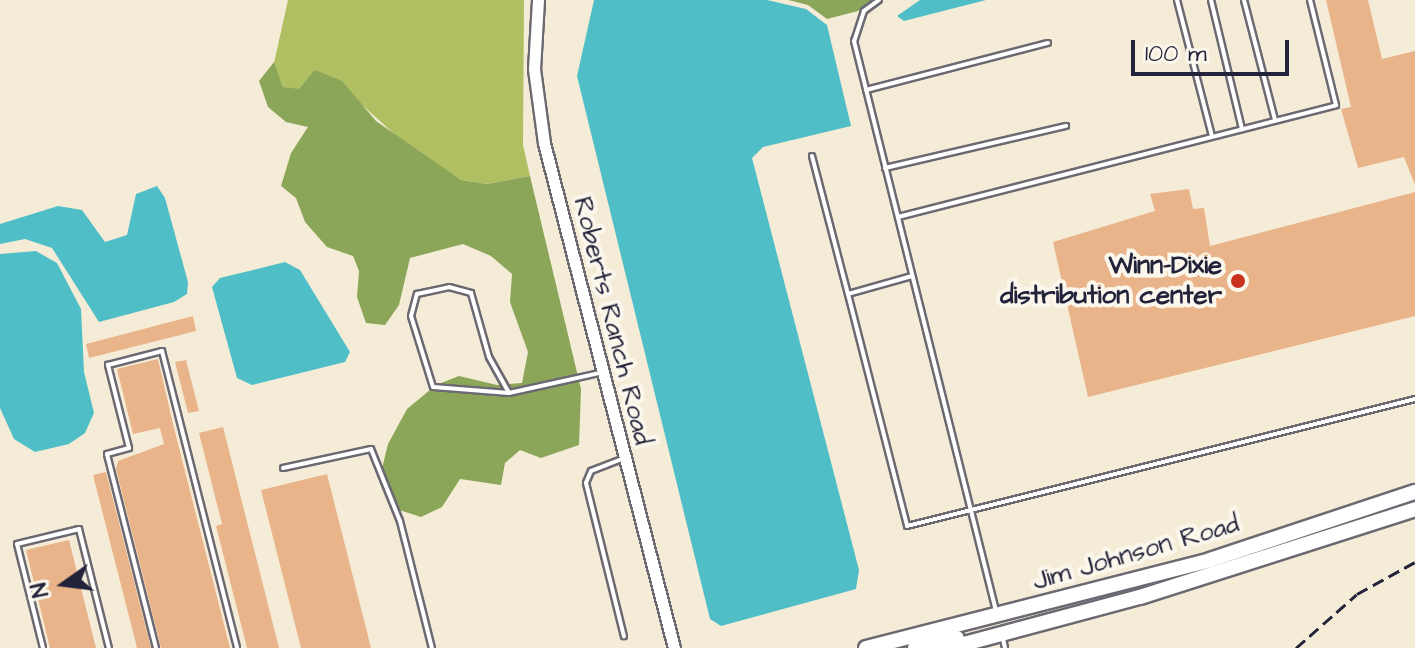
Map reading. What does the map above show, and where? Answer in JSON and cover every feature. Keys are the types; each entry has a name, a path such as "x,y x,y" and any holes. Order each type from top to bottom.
{"main road":[{"name":"Jim Johnson Road","path":"866,648 1210,560 1415,492"},
{"name":"Jim Johnson Road","path":"949,648 1004,641 1415,509"},
{"path":"915,648 976,633 997,616"}],"street":[{"name":"Roberts Ranch Road","path":"538,0 534,69 544,143 674,648"}],"lane":[{"path":"879,0 864,11 854,41 1004,641"},
{"path":"1177,0 1212,136"},
{"path":"1211,0 1242,129"},
{"path":"1244,0 1275,120"},
{"path":"898,217 1336,105 1310,0"},
{"path":"866,90 1048,43"},
{"path":"885,168 1066,126"},
{"path":"812,156 907,526 1415,399"},
{"path":"848,294 912,276"},
{"path":"509,393 489,357 471,293 449,287 417,294 411,316 433,387 509,393 602,372"},
{"path":"156,648 107,454 129,448 108,365 162,351 237,648"},
{"path":"283,468 371,449 400,521 432,648"},
{"path":"624,459 591,471 586,483 624,636"},
{"path":"43,648 17,544 79,529 109,648"}],"green space":[{"path":"288,0 524,0 523,145 530,176 487,184 461,180 403,142 359,102 283,87 274,63"},
{"path":"788,0 872,0 858,11 827,19 808,5"},
{"path":"274,62 283,87 299,89 315,70 342,81 376,121 461,180 487,184 530,176 581,389 579,445 541,458 520,450 505,463 501,485 460,479 442,507 421,517 390,507 379,481 388,444 407,409 436,385 459,376 497,385 522,383 528,352 510,302 512,274 491,256 463,244 410,258 399,305 385,325 366,323 357,297 359,271 353,256 327,247 305,222 296,198 281,186 291,153 308,127 286,122 268,107 259,81"}],"water":[{"path":"594,0 767,0 806,9 827,25 851,126 763,147 752,158 859,570 856,589 721,626 710,619 577,76"},
{"path":"920,0 986,0 904,21 897,16"},
{"path":"157,186 165,198 188,282 187,294 174,302 99,322 52,248 25,239 0,244 0,224 58,206 82,210 105,242 127,235 136,194"},
{"path":"36,251 57,263 81,309 84,372 94,413 85,433 69,444 35,452 14,439 0,408 0,254"},
{"path":"285,262 300,270 350,352 345,362 252,385 237,378 212,287 220,278"}],"building":[{"path":"1326,0 1368,0 1382,59 1415,51 1415,185 1404,157 1358,168 1341,109 1351,107"},
{"name":"Winn-Dixie distribution center","path":"1189,189 1193,209 1204,208 1210,246 1415,192 1415,316 1088,397 1053,242 1155,211 1150,194"},
{"path":"193,316 196,331 89,358 86,344"},
{"path":"158,359 230,648 161,648 116,469 118,461 164,444 160,428 133,434 117,369"},
{"path":"186,360 199,411 188,413 175,362"},
{"path":"223,427 279,648 247,648 216,526 222,524 199,433"},
{"path":"106,472 151,648 137,648 93,475"},
{"path":"327,474 371,648 301,648 261,490"},
{"path":"69,540 96,648 50,648 26,550"}],"railway":[{"path":"1296,648 1357,594 1415,562"}],"place":[{"name":"Winn-Dixie distribution center","path":"1238,281"}]}
